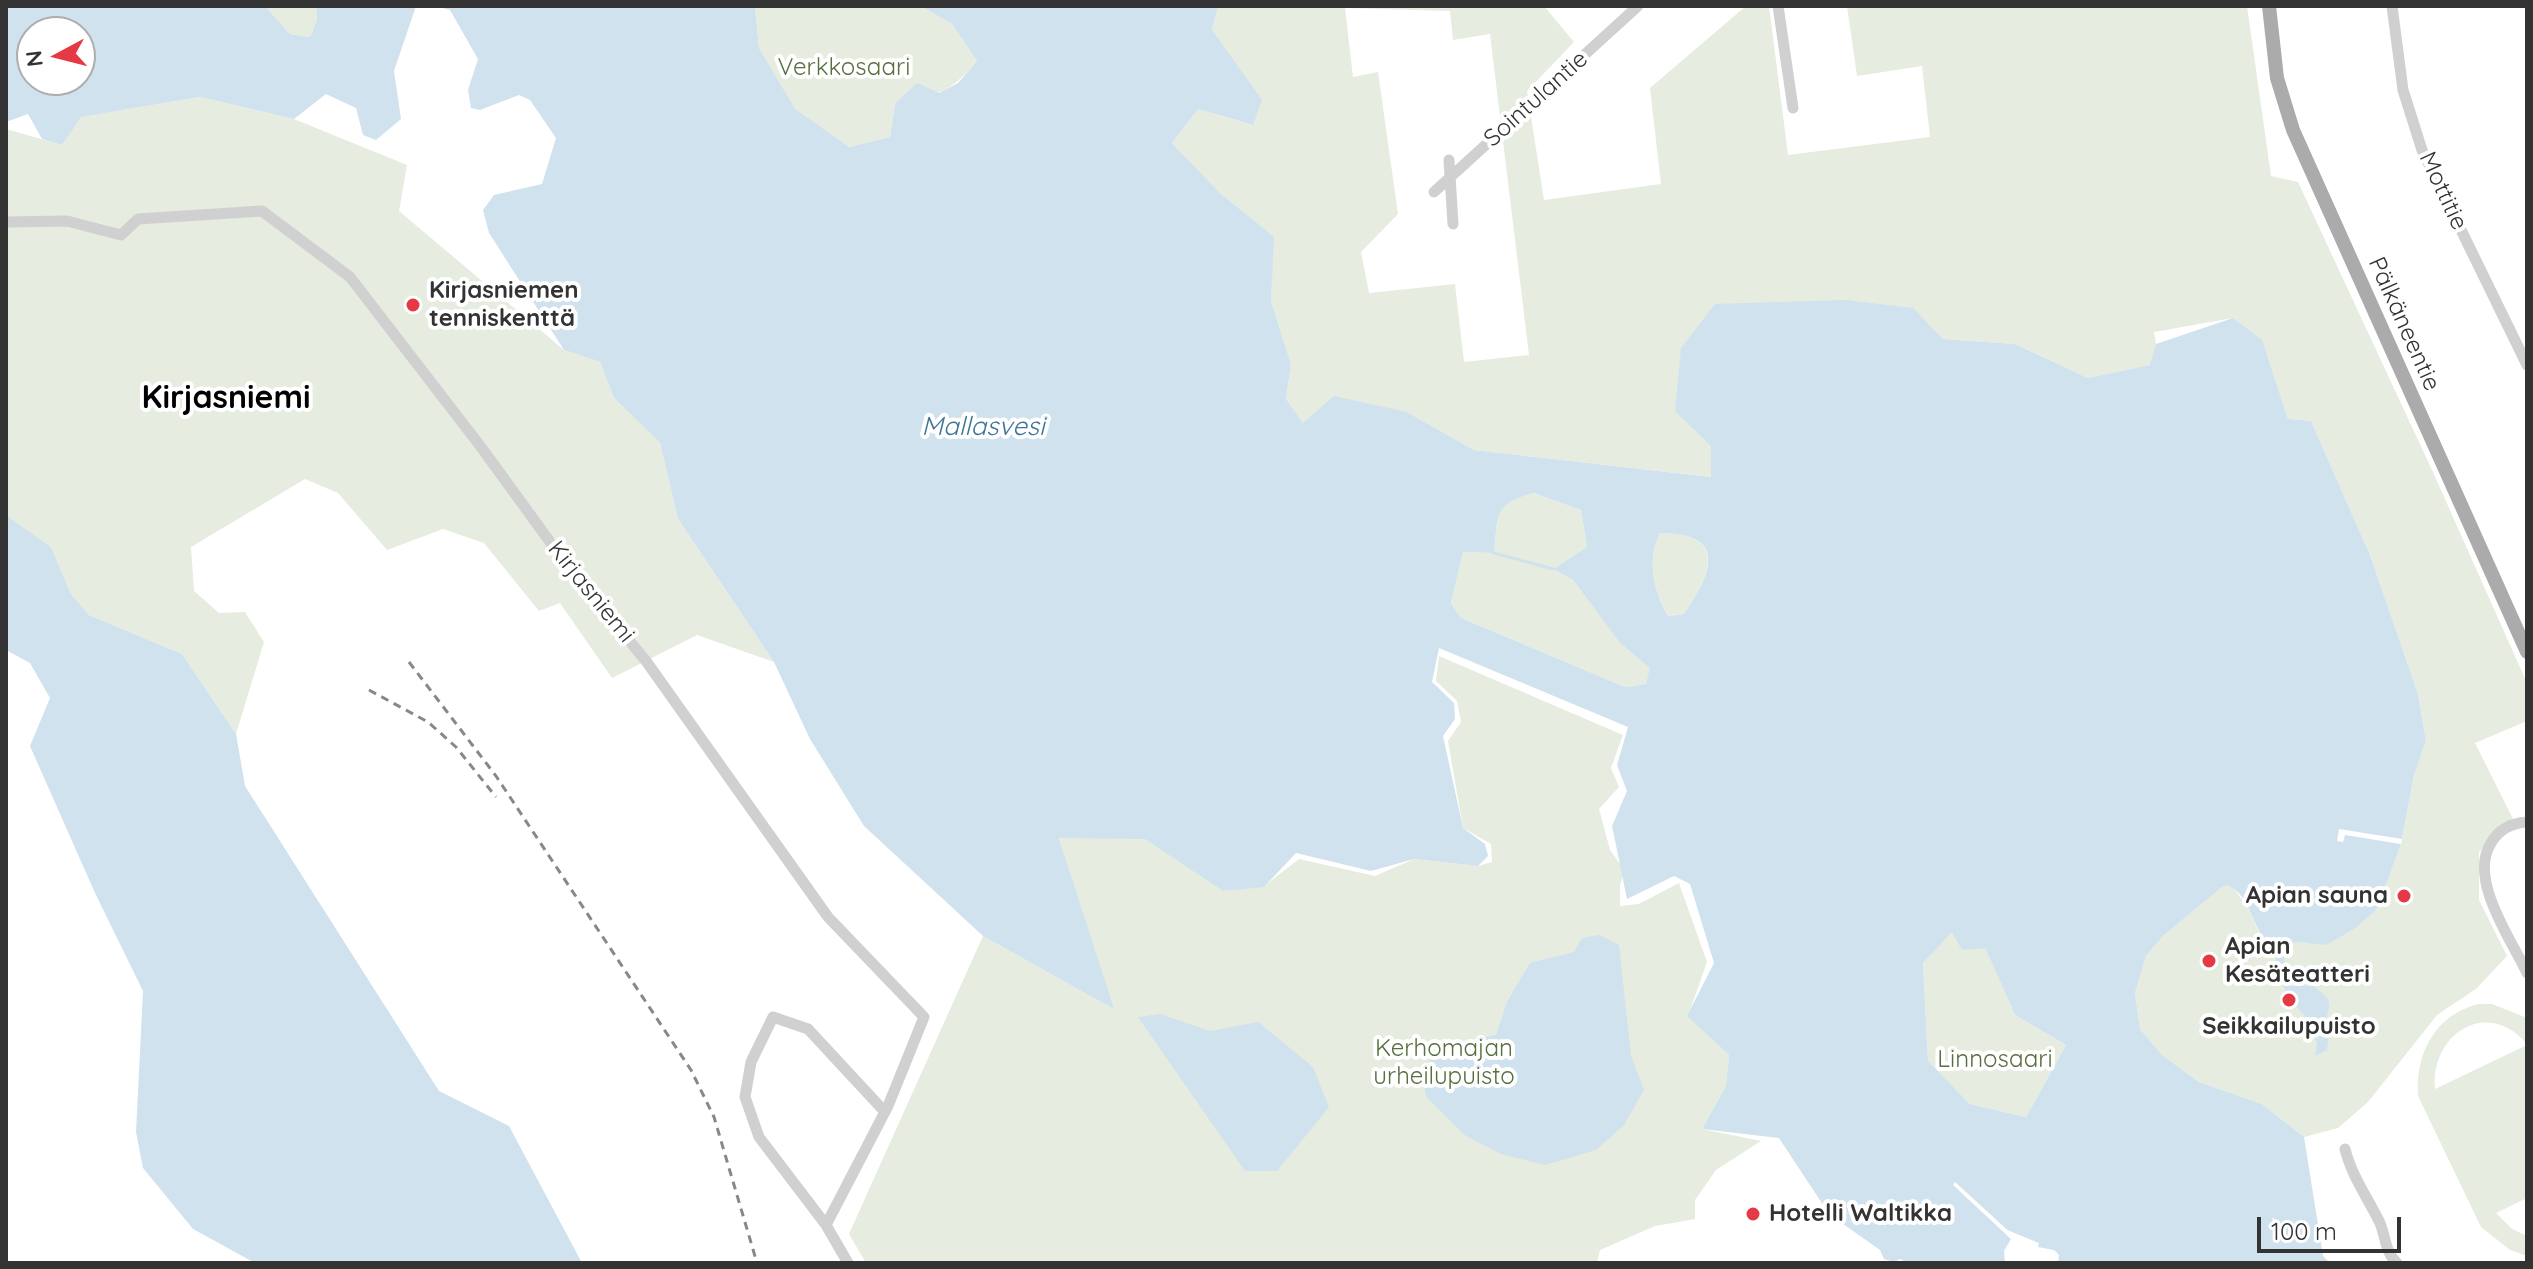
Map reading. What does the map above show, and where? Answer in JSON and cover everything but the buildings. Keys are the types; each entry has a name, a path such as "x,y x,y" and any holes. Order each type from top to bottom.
{"main road":[{"name":"Pälkäneentie","path":"2269,6 2277,78 2293,130 2527,652"}],"street":[{"name":"Sointulantie","path":"1434,192 1638,6"},
{"path":"1778,6 1793,108"},
{"name":"Mottitie","path":"2392,6 2403,90 2422,150 2527,365"},
{"path":"1449,160 1453,224"},
{"name":"Kirjasniemi","path":"6,222 67,221 121,235 138,219 262,211 350,277 472,434 569,568 646,661 828,917 924,1017 885,1112 826,1225"},
{"path":"2527,822 2506,827 2494,837 2485,852 2484,878 2492,903 2527,973"},
{"path":"848,1263 826,1225 759,1137 745,1097 751,1062 773,1017 808,1029 885,1112"},
{"path":"2345,1149 2350,1171 2382,1228 2389,1255 2397,1263"}],"green space":[{"path":"265,6 316,6 317,20 310,37 290,34"},
{"name":"Verkkosaari","path":"755,6 920,6 952,24 977,61 958,81 941,92 895,104 890,137 849,147 795,110 759,48"},
{"path":"1218,6 1544,6 1574,42 1527,91 1544,200 1661,184 1650,88 1746,6 1769,6 1788,155 1930,137 1922,66 1857,76 1847,6 2247,6 2271,176 2298,182 2527,683 2527,721 2475,743 2515,823 2505,827 2479,852 2479,900 2507,956 2476,989 2437,1015 2368,1102 2338,1128 2304,1137 2262,1104 2199,1082 2162,1055 2140,1029 2135,993 2146,956 2163,936 2221,888 2227,885 2234,888 2249,910 2262,939 2269,945 2298,942 2326,944 2356,928 2377,909 2401,844 2414,775 2426,741 2418,694 2370,555 2311,421 2288,419 2262,341 2233,318 2154,332 2156,344 2151,365 2088,378 2015,344 1943,339 1912,308 1711,446 1712,477 1474,450 1407,412 1303,423 1286,399 1291,364 1271,301 1273,237 1221,194 1172,143 1198,109 1252,125 1212,30","holes":["1345,8 1450,11 1453,40 1490,34 1529,355 1464,362 1455,284 1369,293 1361,252 1398,214 1378,72 1353,77"]},
{"path":"200,97 294,119 407,165 399,211 564,350 600,362 614,398 660,443 678,519 774,662 697,635 612,678 560,603 539,611 484,543 443,529 387,550 338,493 305,479 191,547 194,591 219,613 245,612 264,642 236,734 182,654 89,615 71,594 51,547 6,515 6,129 62,145 80,117"},
{"path":"1534,493 1581,510 1587,547 1553,569 1573,580 1619,642 1651,668 1646,684 1625,687 1461,618 1451,603 1463,552 1494,553 1498,520 1504,507"},
{"path":"1660,533 1696,540 1705,548 1708,558 1702,584 1684,614 1668,616 1656,586 1653,554"},
{"name":"Kerhomajan urheilupuisto","path":"1439,656 1623,735 1611,768 1619,787 1599,809 1610,850 1625,871 1620,885 1620,906 1639,904 1679,883 1707,962 1688,1016 1729,1055 1726,1086 1702,1129 1761,1141 1716,1170 1695,1200 1695,1219 1655,1226 1600,1250 1597,1263 866,1263 849,1234 983,936 1113,1008 1059,838 1145,838 1223,891 1264,886 1299,859 1375,876 1414,859 1478,866 1492,862 1491,844 1463,828 1448,741 1461,722 1457,701 1436,681"},
{"name":"Linnosaari","path":"1952,931 1985,948 2015,1015 2066,1045 2026,1117 1970,1104 1928,1061 1923,963"},
{"path":"2478,1004 2492,1004 2527,1018 2527,1044 2511,1030 2495,1023 2479,1023 2464,1028 2451,1038 2442,1052 2436,1069 2435,1089 2527,1045 2527,1198 2496,1213 2512,1229 2527,1236 2527,1256 2510,1250 2481,1227 2418,1096 2420,1065 2431,1038 2450,1017"}],"water":[{"path":"6,6 265,6 290,34 310,37 317,20 316,6 416,6 394,71 401,119 376,140 363,135 356,108 326,94 294,119 200,97 81,117 62,145 42,139 28,114 6,122"},
{"name":"Mallasvesi","path":"435,6 755,6 759,48 795,109 849,147 890,137 895,104 917,83 939,93 958,83 977,61 952,24 920,6 1218,6 1212,30 1262,100 1253,125 1198,109 1172,143 1221,194 1274,237 1271,301 1291,364 1286,399 1303,423 1334,396 1407,412 1474,450 1711,477 1711,446 1675,411 1681,348 1715,304 1845,300 1913,308 1943,339 2015,344 2088,378 2150,365 2156,344 2233,318 2262,340 2288,419 2311,421 2370,555 2418,694 2426,741 2414,775 2401,844 2377,909 2356,928 2326,945 2283,944 2286,980 2290,986 2312,985 2328,1000 2325,1026 2329,1033 2327,1050 2315,1056 2317,1043 2312,1032 2315,1025 2285,990 2274,945 2269,945 2264,938 2241,895 2227,885 2163,936 2146,956 2135,993 2140,1029 2162,1055 2199,1082 2262,1104 2304,1137 2323,1256 2330,1263 2058,1263 2059,1255 2054,1250 2038,1247 2039,1243 2007,1230 2004,1232 2011,1239 2004,1251 2005,1263 1909,1263 1900,1259 1894,1262 1884,1259 1880,1250 1829,1214 1779,1138 1702,1129 1726,1086 1729,1055 1687,1016 1714,963 1690,884 1674,876 1627,899 1612,826 1627,791 1617,765 1628,727 1439,648 1432,682 1454,703 1455,719 1443,736 1463,828 1485,844 1488,856 1478,866 1414,859 1371,871 1296,853 1264,887 1223,891 1145,839 1059,838 1114,1009 983,936 864,826 810,739 774,662 678,519 660,443 614,398 600,362 564,350 489,233 483,210 494,195 542,184 556,138 530,100 519,95 480,110 471,108 468,90 478,59 450,10","holes":["1534,493 1581,510 1587,547 1553,569 1573,580 1619,642 1650,668 1646,684 1625,687 1461,618 1451,603 1463,552 1494,553 1500,513 1520,497","1660,533 1697,540 1705,548 1708,558 1702,584 1684,614 1668,616 1656,586 1653,554","1952,932 1962,950 1985,948 2015,1015 2066,1045 2026,1117 1970,1104 1928,1061 1923,963"]},
{"path":"6,515 51,547 71,594 89,615 182,654 236,734 245,786 439,1091 509,1126 582,1263 255,1263 193,1229 143,1168 136,1132 143,991 95,893 30,746 50,698 30,663 6,650"},
{"path":"1599,935 1619,945 1631,1056 1644,1090 1624,1125 1596,1150 1545,1165 1501,1154 1466,1136 1426,1097 1422,1069 1446,1045 1496,1035 1507,1002 1530,963 1574,952 1582,938"},
{"path":"1160,1014 1210,1031 1258,1022 1313,1067 1329,1107 1277,1171 1245,1171 1138,1017"}],"pier":[{"path":"2339,829 2402,839 2401,844 2345,835 2343,842 2337,841"},
{"path":"1955,1182 2013,1235 2011,1239 1953,1185"}],"waterway":[{"path":"1494,553 1553,569"}],"railway":[{"path":"409,662 496,776 691,1070 714,1117 757,1263"},
{"path":"369,690 428,722 456,747 496,797"}],"place":[{"name":"Kirjasniemen tenniskenttä","path":"413,305"},
{"name":"Apian sauna","path":"2404,896"},
{"name":"Apian Kesäteatteri","path":"2209,961"},
{"name":"Seikkailupuisto","path":"2289,1000"},
{"name":"Hotelli Waltikka","path":"1753,1214"}],"district":[{"name":"Kirjasniemi","path":"226,398"}]}
